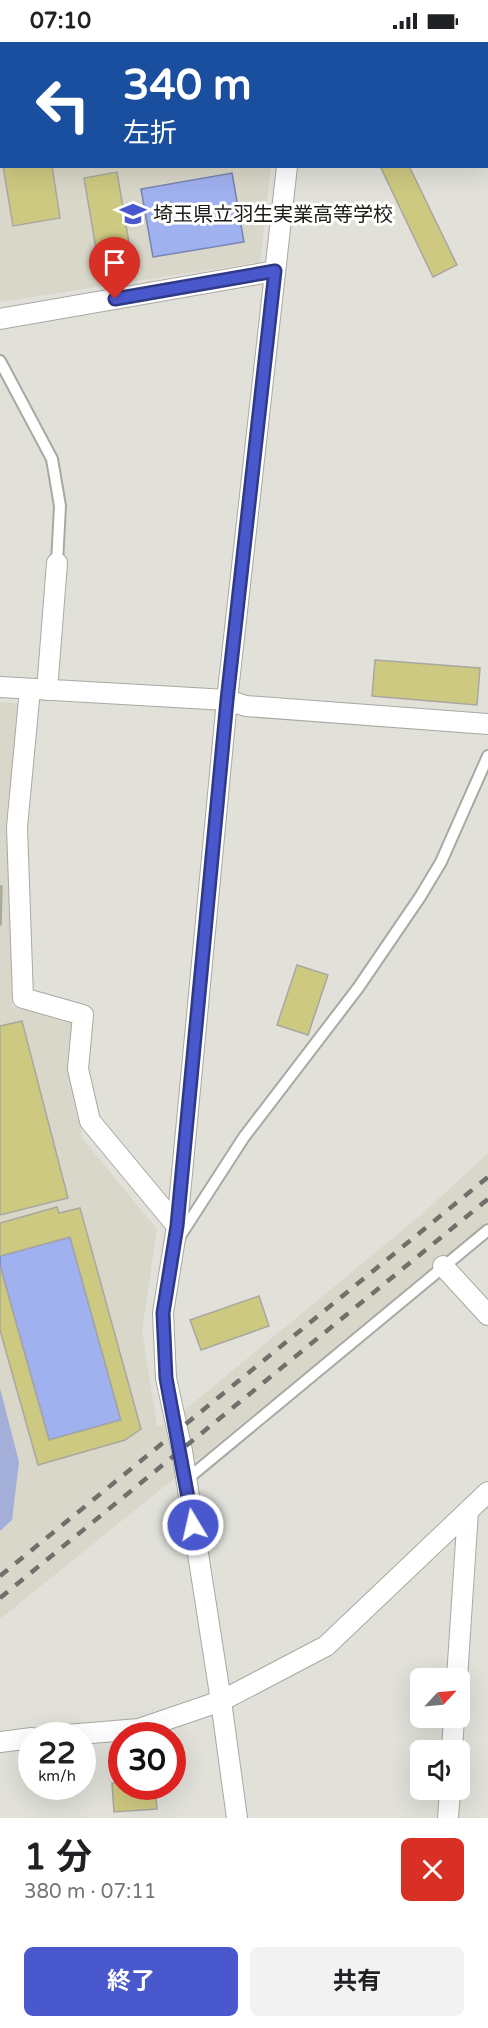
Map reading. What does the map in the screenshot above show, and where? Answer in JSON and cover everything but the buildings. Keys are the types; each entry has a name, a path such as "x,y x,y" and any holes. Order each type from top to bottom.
{"street":[{"path":"237,1818 186,1480 166,1378 164,1323 176,1235 227,700 287,168"},
{"path":"0,319 275,271"},
{"path":"57,563 17,827 23,998 83,1015 78,1069 90,1121 176,1235"},
{"path":"0,687 227,700 246,706 488,724"},
{"path":"443,1266 488,1315"},
{"path":"96,1733 139,1729 221,1701 326,1646 488,1492"},
{"path":"458,1668 468,1511"},
{"path":"0,1742 18,1740"},
{"path":"448,1818 449,1800"}],"lane":[{"path":"0,361 52,459 60,506 57,563"},
{"path":"176,1235 203,1204 244,1137 358,988 420,897 441,862 488,756"},
{"path":"186,1480 488,1230"}],"shaded area":[{"name":"埼玉県立羽生実業高等学校","path":"0,168 271,168 260,262 0,302"},
{"path":"232,173 244,242 153,257 141,189"},
{"path":"0,702 20,704 10,825 12,1006 74,1024 68,1058 82,1138 157,1229 142,1331 157,1426 164,1424 176,1477 0,1619"},
{"path":"488,1153 488,1221 199,1459 188,1459 181,1413 421,1215"},
{"path":"70,1237 121,1420 49,1440 0,1266 0,1256"},
{"path":"0,1388 19,1462 12,1520 0,1531"}],"railway":[{"path":"0,1576 488,1177"},
{"path":"0,1598 488,1199"}],"place":[{"name":"埼玉県立羽生実業高等学校","path":"133,214"}],"route":[{"path":"115,299 275,271 227,700 177,1226 163,1313 166,1378 182,1451 193,1525"}]}
